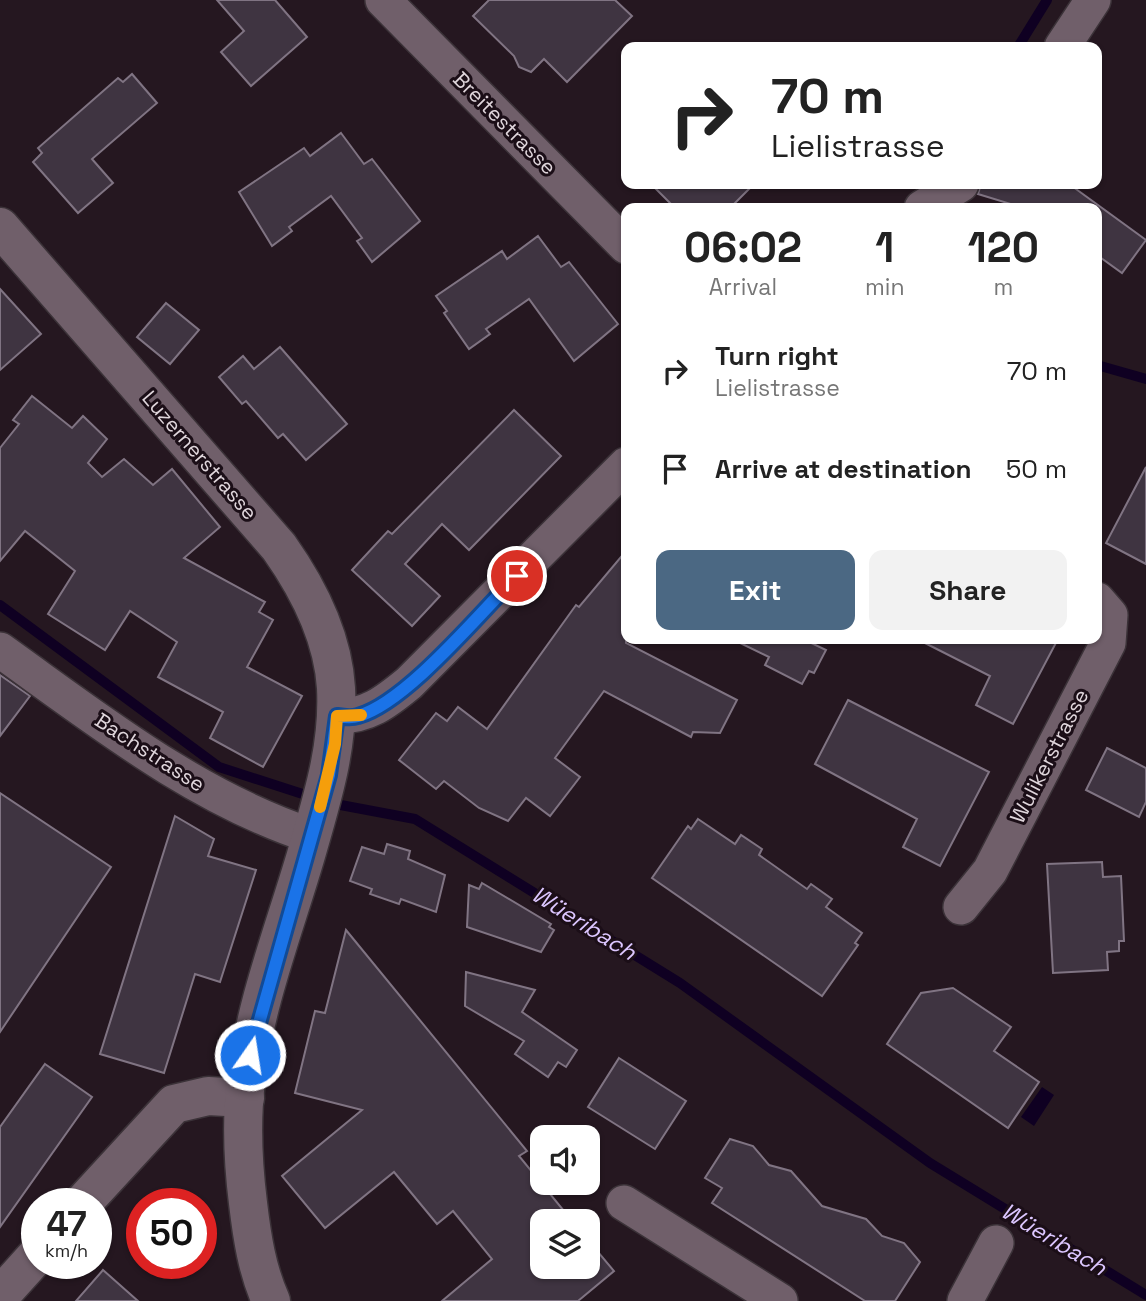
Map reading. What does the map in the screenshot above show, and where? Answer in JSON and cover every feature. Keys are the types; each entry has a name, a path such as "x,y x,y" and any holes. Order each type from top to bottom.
{"main road":[{"name":"Luzernerstrasse","path":"0,227 279,547 303,581 332,659 337,716 320,807 258,1020 245,1098 244,1156 249,1214 258,1264 271,1301"},
{"path":"97,1188 174,1104 208,1096 245,1098"},
{"path":"0,1296 21,1273"}],"street":[{"name":"Breitestrasse","path":"383,0 621,241"},
{"path":"1065,42 1093,0"},
{"path":"930,203 953,189"},
{"path":"337,716 356,717 374,710 409,683 621,470"},
{"name":"Wulikerstrasse","path":"961,907 990,871 1108,643 1110,615 1102,606"},
{"name":"Bachstrasse","path":"0,650 178,773 285,827 320,807"},
{"path":"624,1203 780,1301"},
{"path":"965,1301 996,1243"}],"shaded area":[{"path":"1042,1087 1054,1095 1034,1126 1021,1117"}],"building":[{"path":"217,0 275,0 307,37 251,86 221,52 244,31"},
{"path":"489,0 615,0 632,16 567,82 544,59 531,72 519,67 514,56 473,16"},
{"path":"132,74 157,103 92,159 113,183 78,213 33,162 42,153 38,148 118,78 123,82"},
{"path":"341,133 364,164 372,159 420,221 372,262 357,241 362,238 331,196 289,227 292,231 272,246 239,192 304,148 310,156"},
{"path":"656,189 749,189 735,203 670,203"},
{"path":"980,189 1076,189 1095,203 1008,203 978,194"},
{"path":"1102,208 1146,240 1122,273 1102,259"},
{"path":"538,236 561,267 569,262 618,324 574,361 529,299 486,329 490,334 469,349 444,313 447,311 436,296 502,251 507,259"},
{"path":"0,289 41,334 0,370"},
{"path":"166,303 199,330 170,364 137,337"},
{"path":"280,347 347,424 306,460 283,434 278,438 246,401 242,404 219,377 243,356 254,369"},
{"path":"32,396 72,428 83,416 107,439 88,463 102,477 124,459 153,485 172,469 220,527 184,558 265,602 259,612 273,620 247,667 302,696 263,767 210,738 223,712 158,677 177,642 130,611 105,650 48,614 75,571 25,531 0,561 0,448 19,424 13,420"},
{"path":"514,410 561,456 469,550 442,524 405,564 440,596 412,626 352,570 388,531 392,534"},
{"path":"1146,467 1146,564 1106,543"},
{"path":"621,557 621,644 628,644 737,700 720,733 693,732 691,737 604,691 555,758 580,777 550,816 526,798 508,821 479,808 444,781 436,789 399,760 436,713 447,721 458,707 487,729 576,605 579,607"},
{"path":"742,644 813,644 826,650 814,673 809,671 802,684 765,665 769,657"},
{"path":"927,644 1055,644 1013,724 976,705 990,676"},
{"path":"0,675 30,696 0,736"},
{"path":"848,700 989,772 940,866 903,847 917,819 815,764"},
{"path":"1107,748 1146,768 1146,802 1139,817 1086,790"},
{"path":"0,793 111,867 0,1032"},
{"path":"175,816 214,839 208,856 256,870 220,982 195,974 164,1073 100,1054"},
{"path":"698,819 735,844 741,835 762,849 759,855 807,889 811,884 832,899 826,907 862,933 855,943 858,945 822,996 652,878 688,826 691,829"},
{"path":"387,844 410,851 408,859 445,875 436,912 401,899 399,904 370,894 372,889 350,881 362,847 384,854"},
{"path":"1102,862 1103,877 1121,876 1124,941 1119,941 1119,951 1107,952 1108,970 1053,973 1047,864"},
{"path":"482,883 551,924 549,927 554,930 541,952 467,927 469,885 479,889"},
{"path":"346,930 527,1151 519,1156 530,1169 530,1195 551,1195 562,1209 530,1209 530,1279 600,1279 600,1254 614,1271 578,1301 442,1301 492,1259 453,1211 437,1224 394,1172 325,1228 282,1176 362,1110 295,1093 315,1011 325,1013"},
{"path":"466,972 535,990 522,1012 577,1050 566,1067 558,1062 548,1077 515,1054 524,1041 465,1006"},
{"path":"953,988 1011,1027 994,1051 1039,1082 1008,1128 887,1044 921,993"},
{"path":"619,1058 686,1101 655,1149 588,1107"},
{"path":"45,1064 92,1097 28,1188 21,1188 21,1197 0,1227 0,1127"},
{"path":"730,1139 753,1146 769,1165 791,1171 822,1206 866,1219 882,1236 904,1243 920,1262 895,1301 865,1301 712,1203 722,1188 705,1178"},
{"path":"112,1278 138,1301 76,1301 95,1279"}],"waterway":[{"path":"1021,42 1047,0"},
{"path":"1102,366 1146,379"},
{"name":"Wüeribach","path":"0,605 219,767 315,798"},
{"name":"Wüeribach","path":"330,803 415,819 680,983 930,1163 1146,1295"}],"slow traffic":[{"path":"320,807 335,744 337,716 361,715"}],"route":[{"path":"250,1055 329,775 337,716 356,717 374,710 391,698 426,668 517,576"}]}
